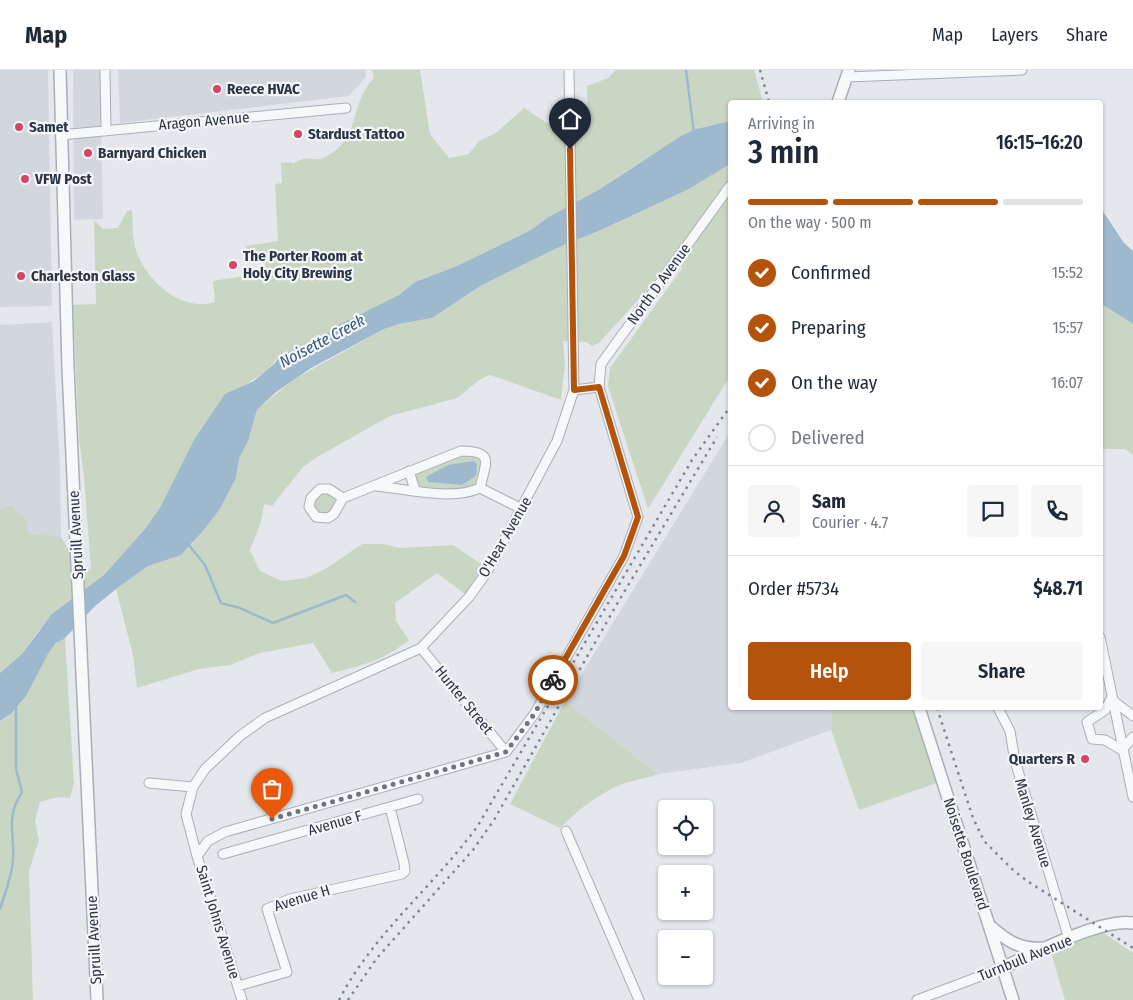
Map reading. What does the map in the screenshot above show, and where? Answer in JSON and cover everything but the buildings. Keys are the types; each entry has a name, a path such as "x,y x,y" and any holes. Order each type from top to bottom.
{"street":[{"name":"Spruill Avenue","path":"60,70 68,368 97,1000"},
{"path":"105,70 106,131"},
{"name":"O'Hear Avenue","path":"198,856 186,814 193,787 216,758 240,736 265,718 421,648 469,597 487,572 557,441 574,390 569,70"},
{"path":"839,100 849,74 1022,70"},
{"name":"Aragon Avenue","path":"62,135 346,108"},
{"name":"North D Avenue","path":"599,387 601,364 728,189"},
{"path":"506,752 535,713 624,556 638,517 599,387 574,390"},
{"path":"343,498 461,450 476,451 485,456 487,466 480,488 468,494 376,486"},
{"path":"409,471 415,490"},
{"path":"480,488 522,509"},
{"name":"Hunter Street","path":"421,648 506,752"},
{"path":"1103,652 1133,797"},
{"path":"1112,699 1133,716"},
{"path":"1112,699 1105,710 1087,722 1092,739 1105,740 1122,750"},
{"name":"Noisette Boulevard","path":"920,710 1012,1000"},
{"name":"Manley Avenue","path":"999,710 1010,731 1015,761 1069,939"},
{"path":"1122,750 1133,737"},
{"name":"Saint Johns Avenue","path":"242,1000 198,856 208,841 225,832 506,752"},
{"path":"149,784 193,787"},
{"name":"Avenue F","path":"223,854 418,799"},
{"name":"Avenue H","path":"238,986 287,972 267,909 290,899 402,874 405,871 390,807"},
{"path":"566,831 640,1000"},
{"name":"Turnbull Avenue","path":"918,1000 1108,925 1121,922 1133,923"},
{"path":"988,923 1011,943 1028,948 1048,948"}],"shaded area":[{"path":"0,70 48,70 52,306 0,307"},
{"path":"73,70 100,70 103,219 74,220"},
{"path":"118,70 365,70 366,77 349,96 120,123"},
{"path":"52,322 60,469 61,537 29,533 25,519 12,505 0,509 0,325"},
{"path":"728,435 728,710 832,710 831,730 741,763 658,774 565,701"}],"green space":[{"path":"372,70 420,70 430,134 449,158 469,154 479,141 496,133 524,108 550,125 587,123 587,86 608,78 616,70 754,70 762,100 728,100 728,122 706,127 642,161 600,189 547,218 531,230 457,266 415,282 399,295 336,326 323,337 305,347 281,354 265,372 242,387 145,529 104,575 39,630 22,654 0,673 0,509 12,505 25,519 29,533 61,537 78,566 91,570 84,477 79,439 73,305 96,304 94,220 103,229 118,228 127,211 132,210 135,248 149,275 179,299 190,303 202,304 215,302 213,281 250,275 254,270 265,268 265,259 263,259 261,252 247,254 246,246 278,241 275,184 282,183 281,163 292,162 292,164 305,159 321,159 336,150 350,132 361,99 366,88 374,78"},
{"path":"728,165 728,379 648,509 608,386 610,368 683,267 666,269 599,343 592,346 587,342 563,341 565,365 561,400 490,375 457,398 390,416 319,456 303,467 272,506 264,504 261,522 250,550 260,571 282,581 306,578 327,568 362,544 383,544 400,548 453,545 484,566 465,594 437,573 395,603 396,621 409,640 400,647 382,658 332,673 313,643 260,653 230,665 199,669 137,688 133,655 116,589 148,566 191,545 220,509 236,478 239,459 248,441 257,410 293,380 384,329 399,324 432,318 482,285 557,248 601,230 689,189"},
{"path":"1103,305 1133,324 1133,455 1125,449 1103,449"},
{"path":"456,455 479,456 484,468 472,488 465,491 418,487 414,478 416,471"},
{"path":"324,492 332,495 335,503 332,511 324,514 316,511 313,503 316,495"},
{"path":"65,637 74,783 70,798 58,797 40,802 35,821 39,840 29,871 33,1000 0,1000 0,721 16,710 48,652"},
{"path":"565,701 658,774 625,783 604,793 581,809 560,828 510,804"},
{"path":"832,710 915,710 937,783 859,810 831,730"},
{"path":"1102,932 1133,953 1133,1000 1065,1000 1051,952"}],"water":[{"name":"Noisette Creek","path":"728,121 728,165 689,189 601,230 557,248 482,285 432,318 399,324 384,329 311,368 276,392 257,410 248,441 239,459 236,478 220,509 202,532 181,555 148,566 94,607 64,639 56,643 49,652 26,696 11,714 0,721 0,673 22,654 52,614 104,575 145,529 161,506 194,440 225,394 254,381 275,363 281,354 305,347 323,337 336,326 399,295 415,282 457,266 531,230 547,218 600,189 693,130"},
{"path":"1103,212 1124,243 1133,251 1133,324 1103,305"},
{"path":"474,461 477,464 476,476 462,485 428,482 426,477 448,465"}],"waterway":[{"path":"686,70 694,133"},
{"path":"188,544 205,565 221,603 240,608 273,623 346,595 355,602"},
{"path":"0,909 12,866 12,818 22,792 16,769 16,704"}],"railway":[{"path":"760,70 768,100"},
{"path":"339,1000 353,976 386,932 442,870 477,827 692,460 728,410"},
{"path":"348,1000 377,958 473,850 494,820 617,604 717,437"},
{"path":"938,710 973,818 984,841 1027,881 1133,948"}],"way so far":[{"path":"272,819 506,752 535,713 553,680"}],"place":[{"name":"Reece HVAC","path":"217,89"},
{"name":"Samet","path":"19,127"},
{"name":"Stardust Tattoo","path":"298,134"},
{"name":"Barnyard Chicken","path":"88,153"},
{"name":"VFW Post","path":"25,179"},
{"name":"The Porter Room at Holy City Brewing","path":"233,265"},
{"name":"Charleston Glass","path":"21,276"},
{"name":"Quarters R","path":"1085,759"}],"route":[{"path":"553,680 624,556 638,517 599,387 574,390 570,149"}]}
